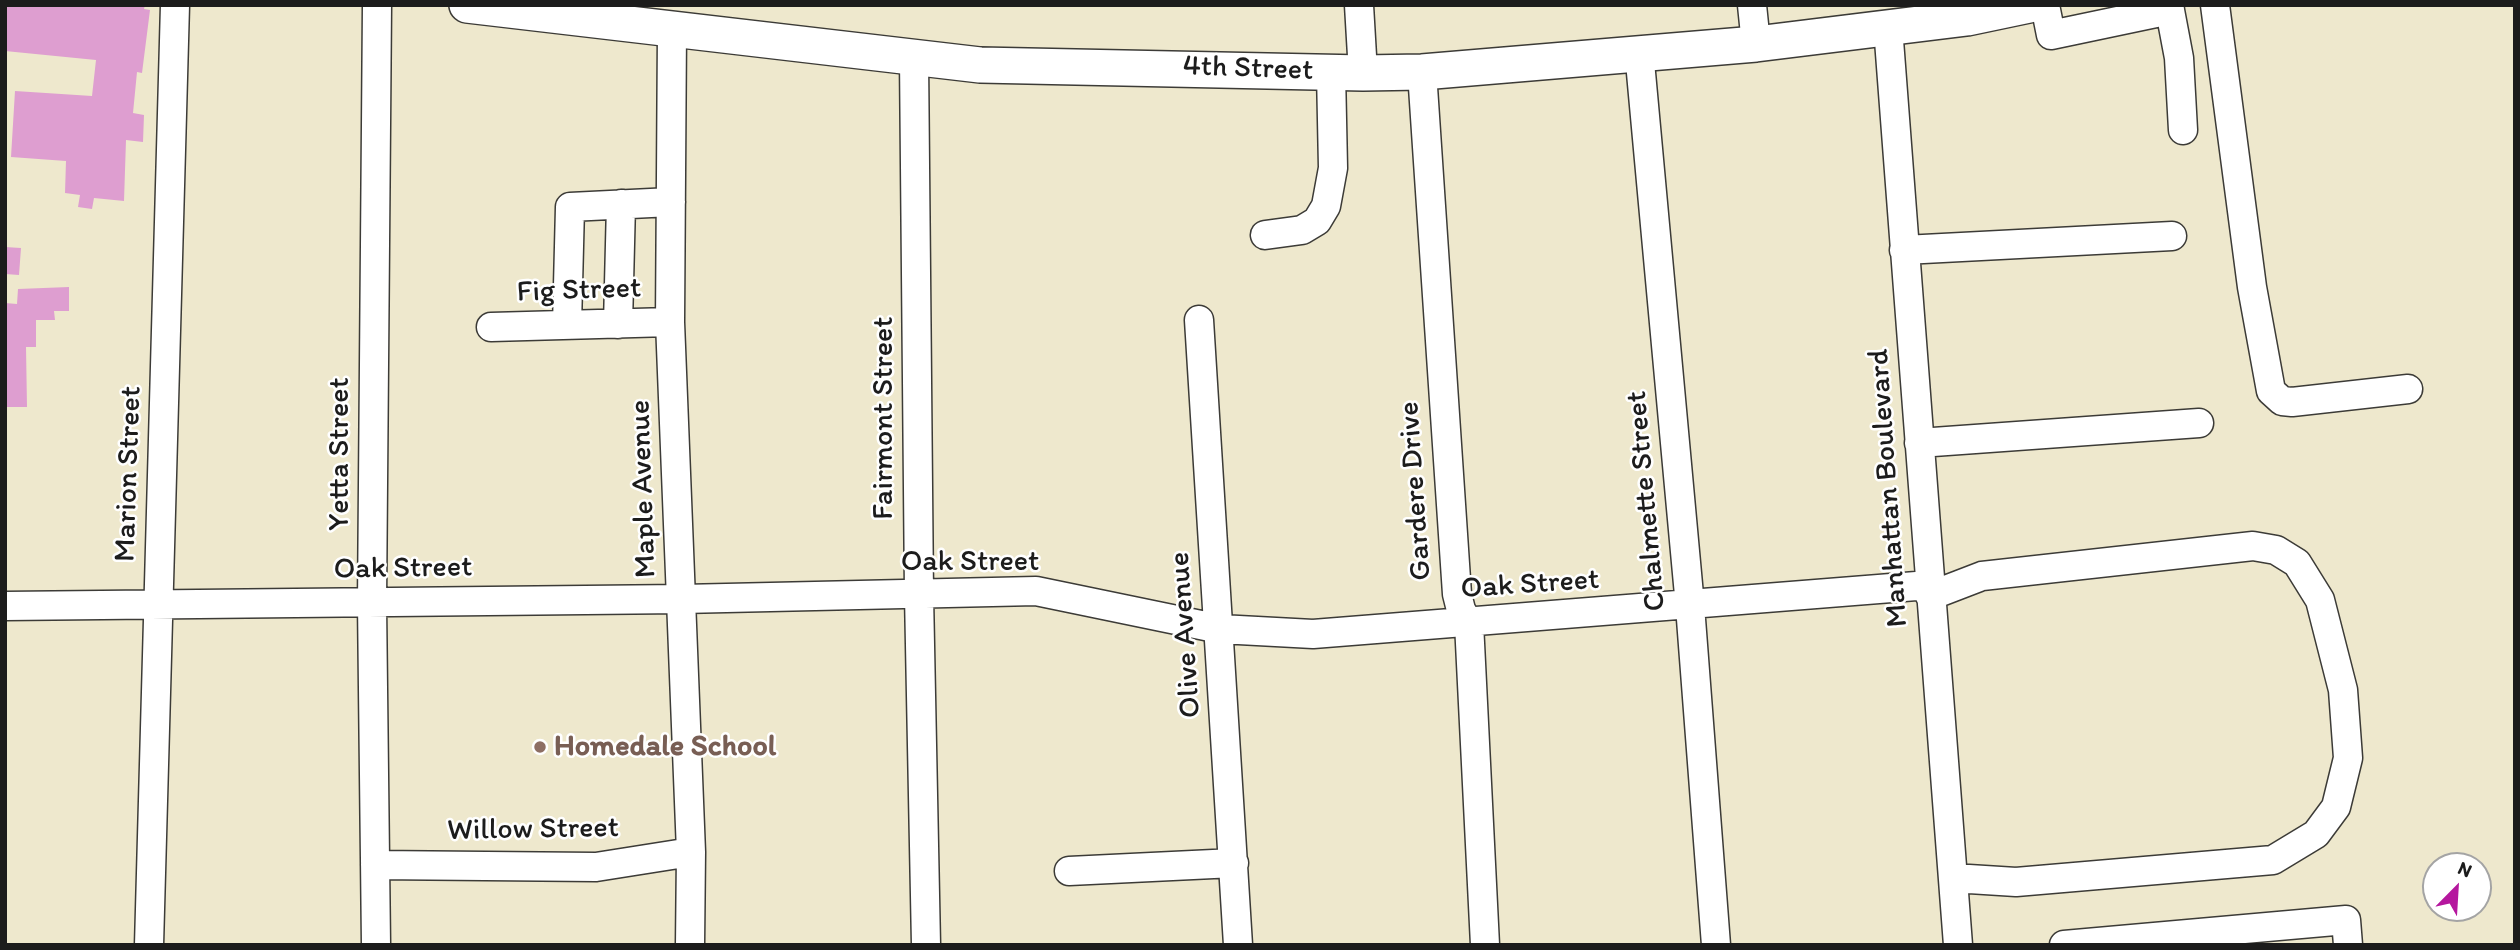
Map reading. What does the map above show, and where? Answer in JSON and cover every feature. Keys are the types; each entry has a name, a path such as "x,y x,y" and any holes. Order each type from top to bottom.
{"main road":[{"name":"4th Street","path":"467,5 980,65 1347,73 1422,72 1639,51 1756,44 1967,18 2029,5"}],"street":[{"name":"Marion Street","path":"149,945 175,5"},
{"name":"Yetta Street","path":"376,945 372,603 377,5"},
{"path":"1265,234 1302,230 1317,221 1326,205 1359,5"},
{"path":"1752,5 1756,44"},
{"path":"2045,5 2050,35 2095,15 2169,8 2179,58 2183,130"},
{"path":"2216,5 2252,287 2271,391 2282,401 2292,402 2408,389"},
{"name":"Manhattan Boulevard","path":"1888,27 1958,945"},
{"name":"Maple Avenue","path":"672,29 670,322 691,852 690,945"},
{"name":"Chalmette Street","path":"1639,51 1690,606 1716,945"},
{"name":"Fairmont Street","path":"914,58 919,595 926,945"},
{"name":"Gardere Drive","path":"1422,72 1457,594 1461,610 1469,623 1485,945"},
{"path":"567,325 570,207 671,202"},
{"path":"618,324 621,204"},
{"path":"1904,250 2172,236"},
{"name":"Olive Avenue","path":"1199,320 1238,945"},
{"name":"Fig Street","path":"491,327 670,322"},
{"path":"1919,443 2199,423"},
{"name":"Oak Street","path":"5,606 682,599 1035,591 1220,629 1313,634 1930,591 1982,576 2253,546 2276,550 2297,563 2320,600 2343,690 2347,758 2336,807 2316,834 2273,860 2016,882 1953,878"},
{"name":"Willow Street","path":"375,865 596,867 691,852"},
{"path":"1069,870 1234,863"},
{"path":"2064,945 2346,919 2348,945"}],"building":[{"path":"5,5 145,5 144,9 150,10 142,73 137,72 133,113 144,115 143,142 126,140 124,201 94,198 92,209 78,207 80,195 65,193 66,161 11,157 15,91 92,96 96,60 5,51"},
{"path":"5,247 21,248 19,275 5,274"},
{"path":"69,287 69,311 54,311 55,320 36,320 36,347 26,347 27,407 5,407 5,303 17,304 18,289"}],"place":[{"name":"Homedale School","path":"540,747"}]}
